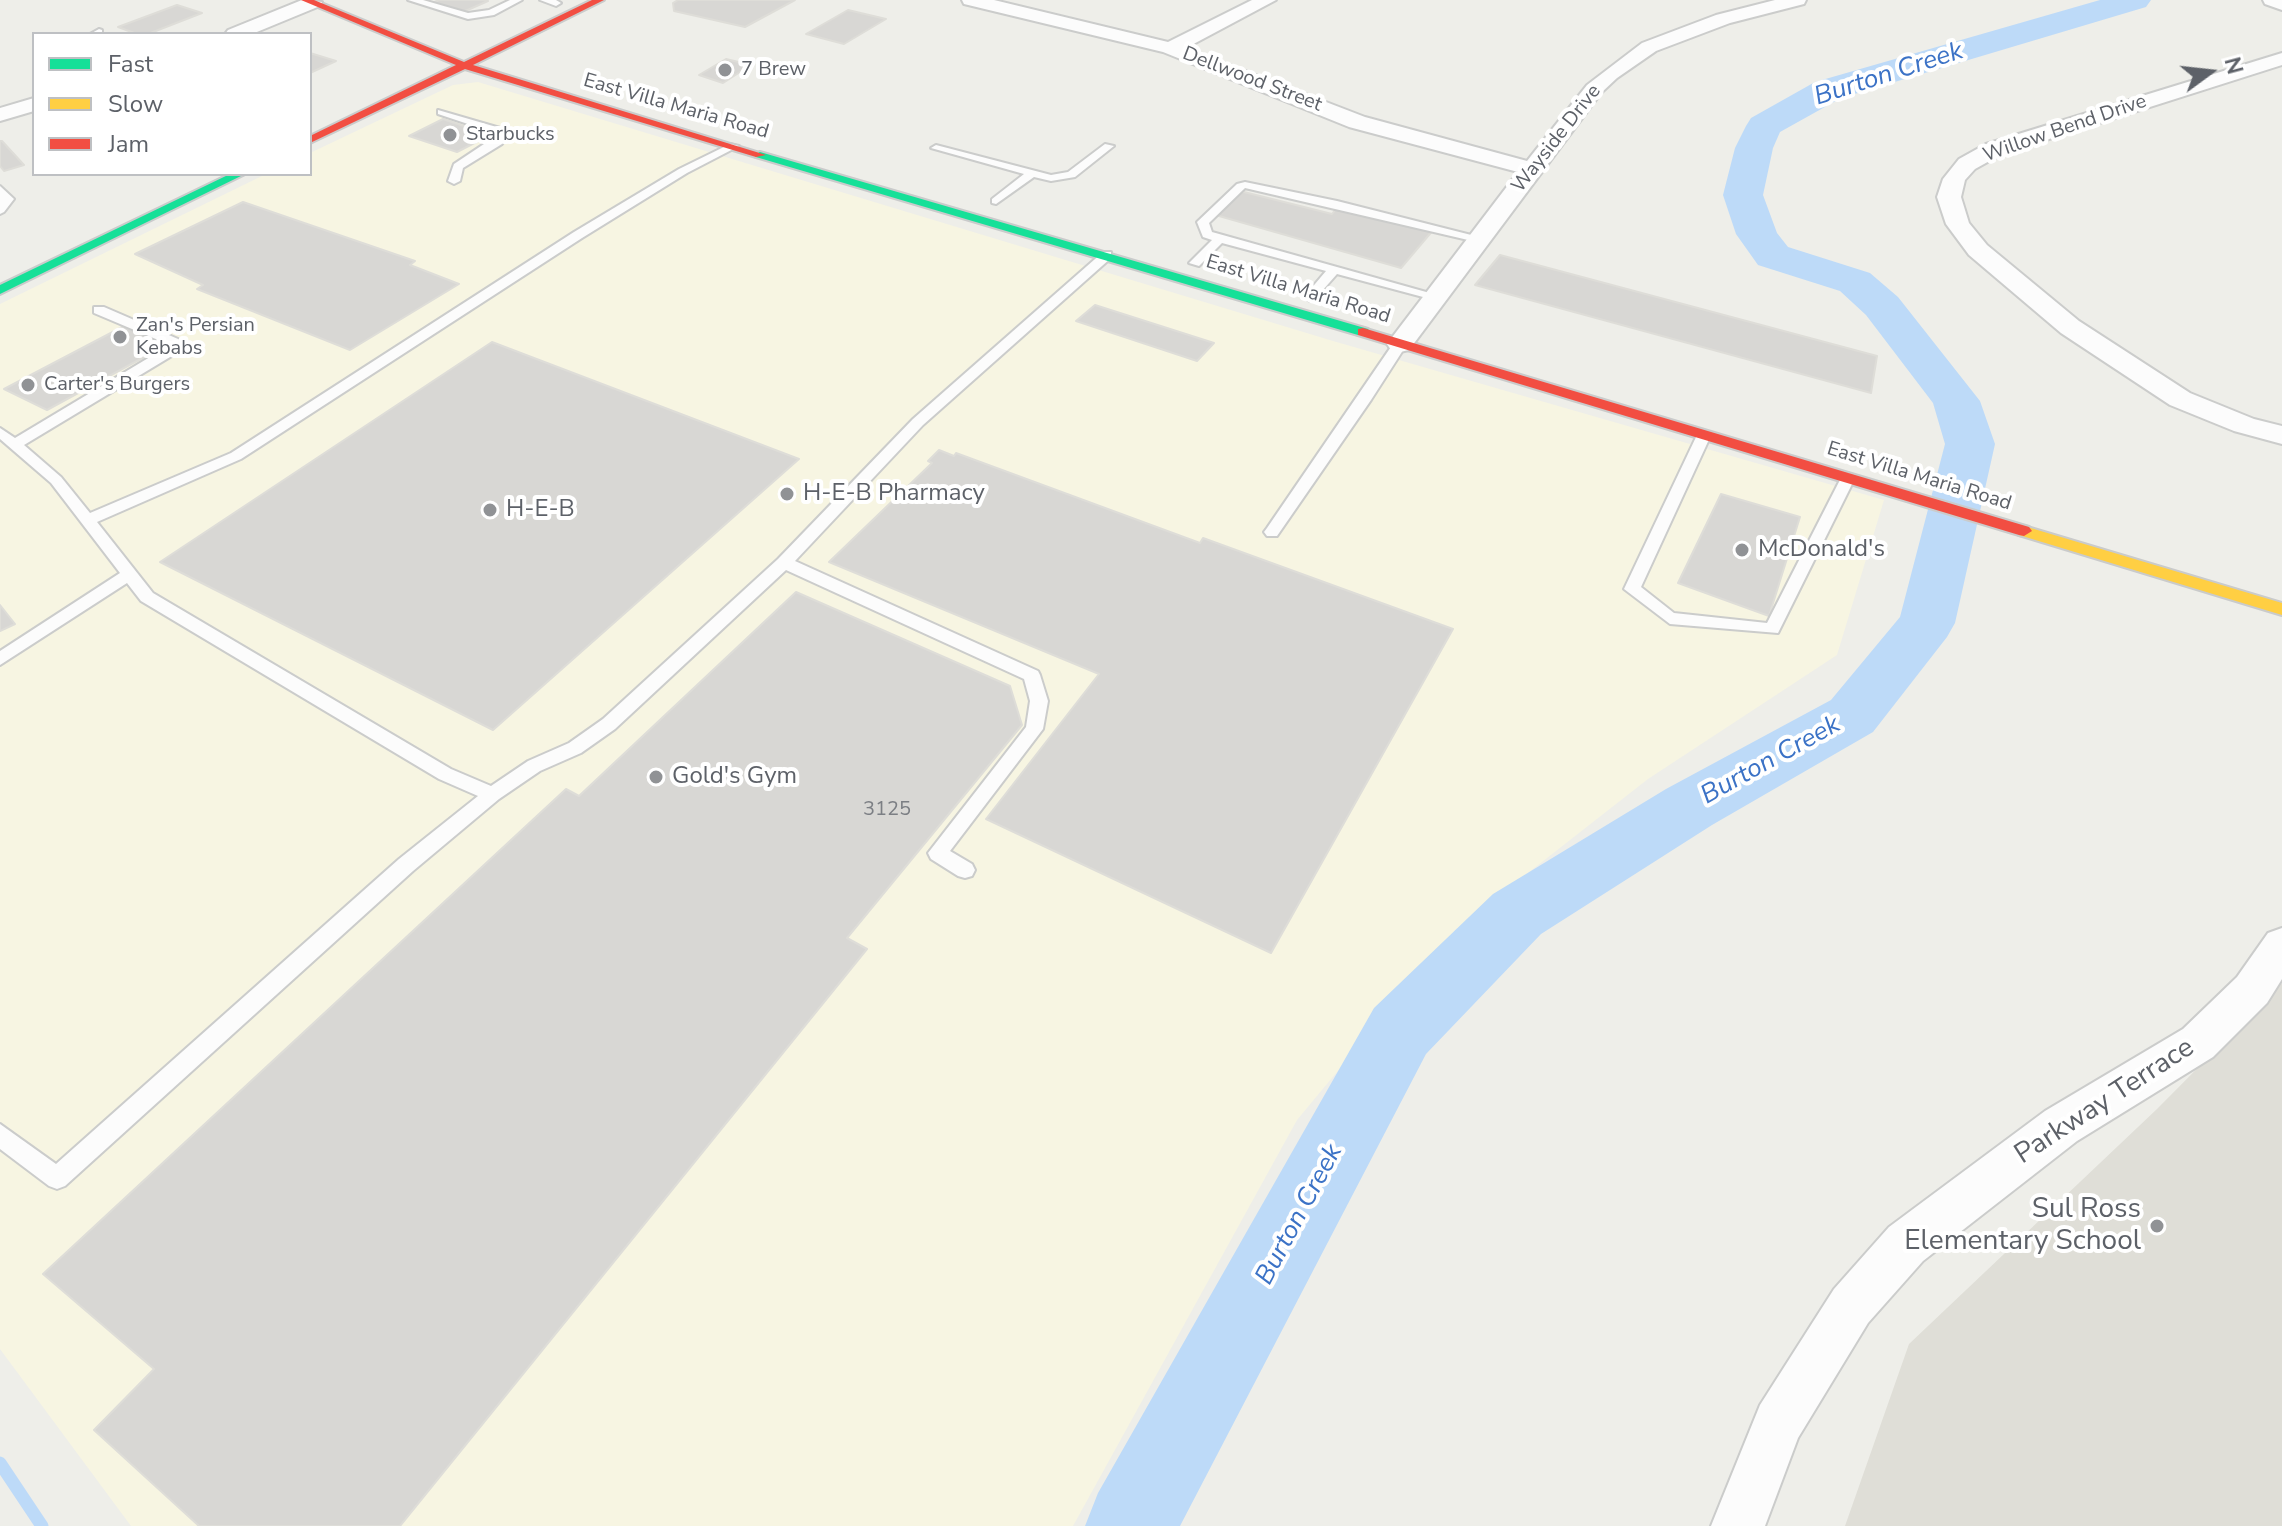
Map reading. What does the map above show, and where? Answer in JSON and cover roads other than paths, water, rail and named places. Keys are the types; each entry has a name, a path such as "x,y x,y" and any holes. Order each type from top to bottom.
{"main road":[{"path":"312,139 599,0"},
{"name":"East Villa Maria Road","path":"310,1 466,66 1107,255 1405,336 1704,435 2282,609"},
{"path":"312,119 554,1"},
{"path":"469,44 516,59"},
{"path":"40,250 195,176"},
{"path":"0,290 235,176"},
{"name":"East Villa Maria Road","path":"1253,280 1310,297 1405,336 1484,349"}],"street":[{"name":"Dellwood Street","path":"971,0 1170,48 1357,122 1532,169"},
{"path":"1170,48 1267,0"},
{"path":"1710,0 1740,15"},
{"name":"Wayside Drive","path":"1405,336 1438,297 1532,169 1610,74 1649,47 1740,15 1797,0"},
{"path":"2272,0 2282,4"},
{"path":"240,32 310,1"},
{"name":"Willow Bend Drive","path":"2282,59 1994,149 1967,164 1954,179 1949,197 1958,224 1978,250 2070,327 2180,399 2244,425 2282,435"},
{"path":"0,115 32,105"},
{"name":"Parkway Terrace","path":"1738,1526 1778,1423 1851,1306 1906,1244 2061,1126 2198,1043 2252,990 2282,945"}],"lane":[{"path":"413,0 468,16 491,13 517,0"},
{"path":"442,112 496,130 502,136 498,142 458,166 454,181"},
{"path":"87,520 236,456 578,235 683,171 734,146"},
{"path":"936,148 1051,178 1071,175 1109,146"},
{"path":"997,202 1031,174"},
{"path":"1438,297 1220,239 1207,234 1203,222 1245,185 1481,239"},
{"path":"0,189 8,199 0,210"},
{"path":"1195,263 1220,239"},
{"path":"0,1135 57,1178 406,865 493,794 534,766 575,748 609,724 784,563 918,422 1107,255"},
{"path":"1310,297 1335,269"},
{"path":"17,443 180,345 99,310"},
{"path":"1272,532 1405,336"},
{"path":"0,432 17,443 56,480 147,597 445,774 493,794"},
{"path":"1704,435 1632,589 1670,618 1772,629 1848,478"},
{"path":"784,563 1032,675 1039,701 1034,729 938,853 965,870"},
{"path":"0,659 129,574"}],"waterway":[{"name":"Burton Creek","path":"1131,1526 1400,1031 1517,914 1689,807 1852,716 1927,623 1970,444 1956,401 1882,306 1855,282 1773,256 1757,234 1743,195 1754,148 1764,126 1828,90 2135,0"},
{"path":"0,1463 42,1526"}],"place":[{"name":"7 Brew","path":"725,70"},
{"name":"Starbucks","path":"450,135"},
{"name":"Zan's Persian Kebabs","path":"120,337"},
{"name":"Carter's Burgers","path":"28,385"},
{"name":"H-E-B Pharmacy","path":"787,494"},
{"name":"H-E-B","path":"490,510"},
{"name":"McDonald's","path":"1742,550"},
{"name":"Gold's Gym","path":"656,777"},
{"name":"Sul Ross Elementary School","path":"2157,1226"}]}
